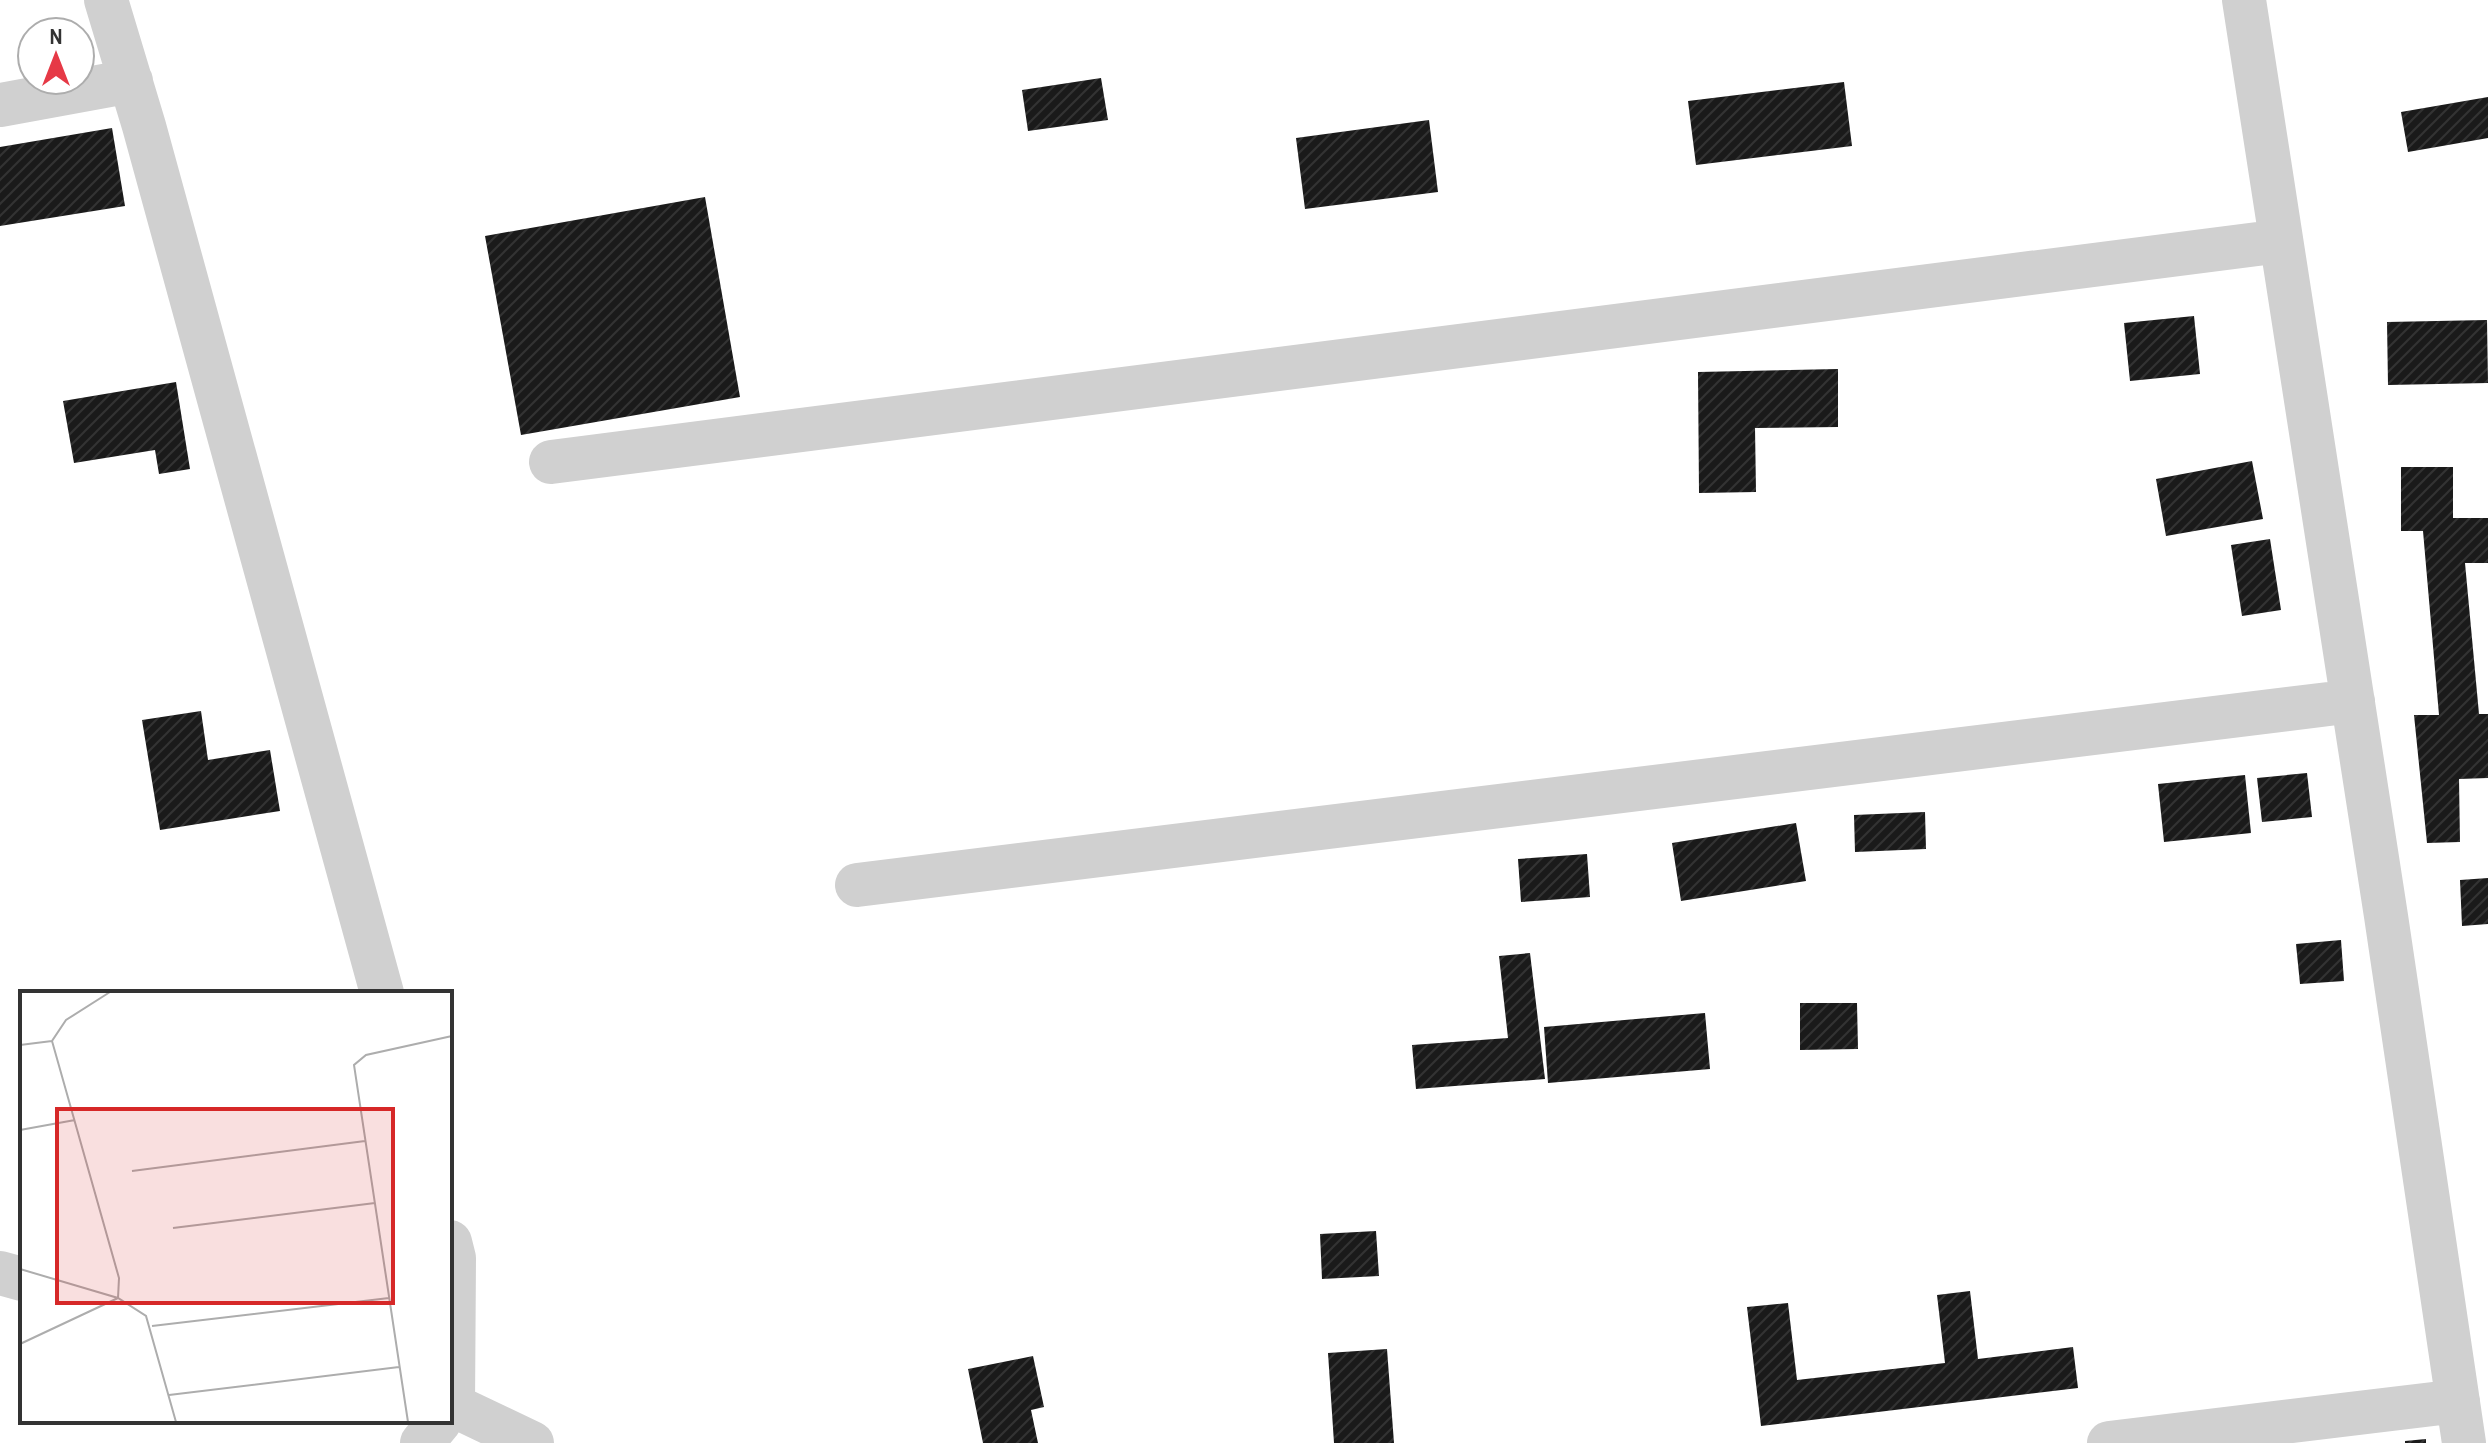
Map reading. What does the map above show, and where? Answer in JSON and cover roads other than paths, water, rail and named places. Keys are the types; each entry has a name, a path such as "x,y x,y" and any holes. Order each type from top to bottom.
{"street":[{"path":"106,0 381,991"},
{"path":"2109,1443 2461,1422 2244,0"},
{"path":"0,105 131,81"},
{"path":"551,462 2281,241"},
{"path":"857,885 2353,701"},
{"path":"452,1250 452,1309"},
{"path":"0,1273 20,1278"},
{"path":"452,1412 532,1443"},
{"path":"422,1443 438,1423"}]}
